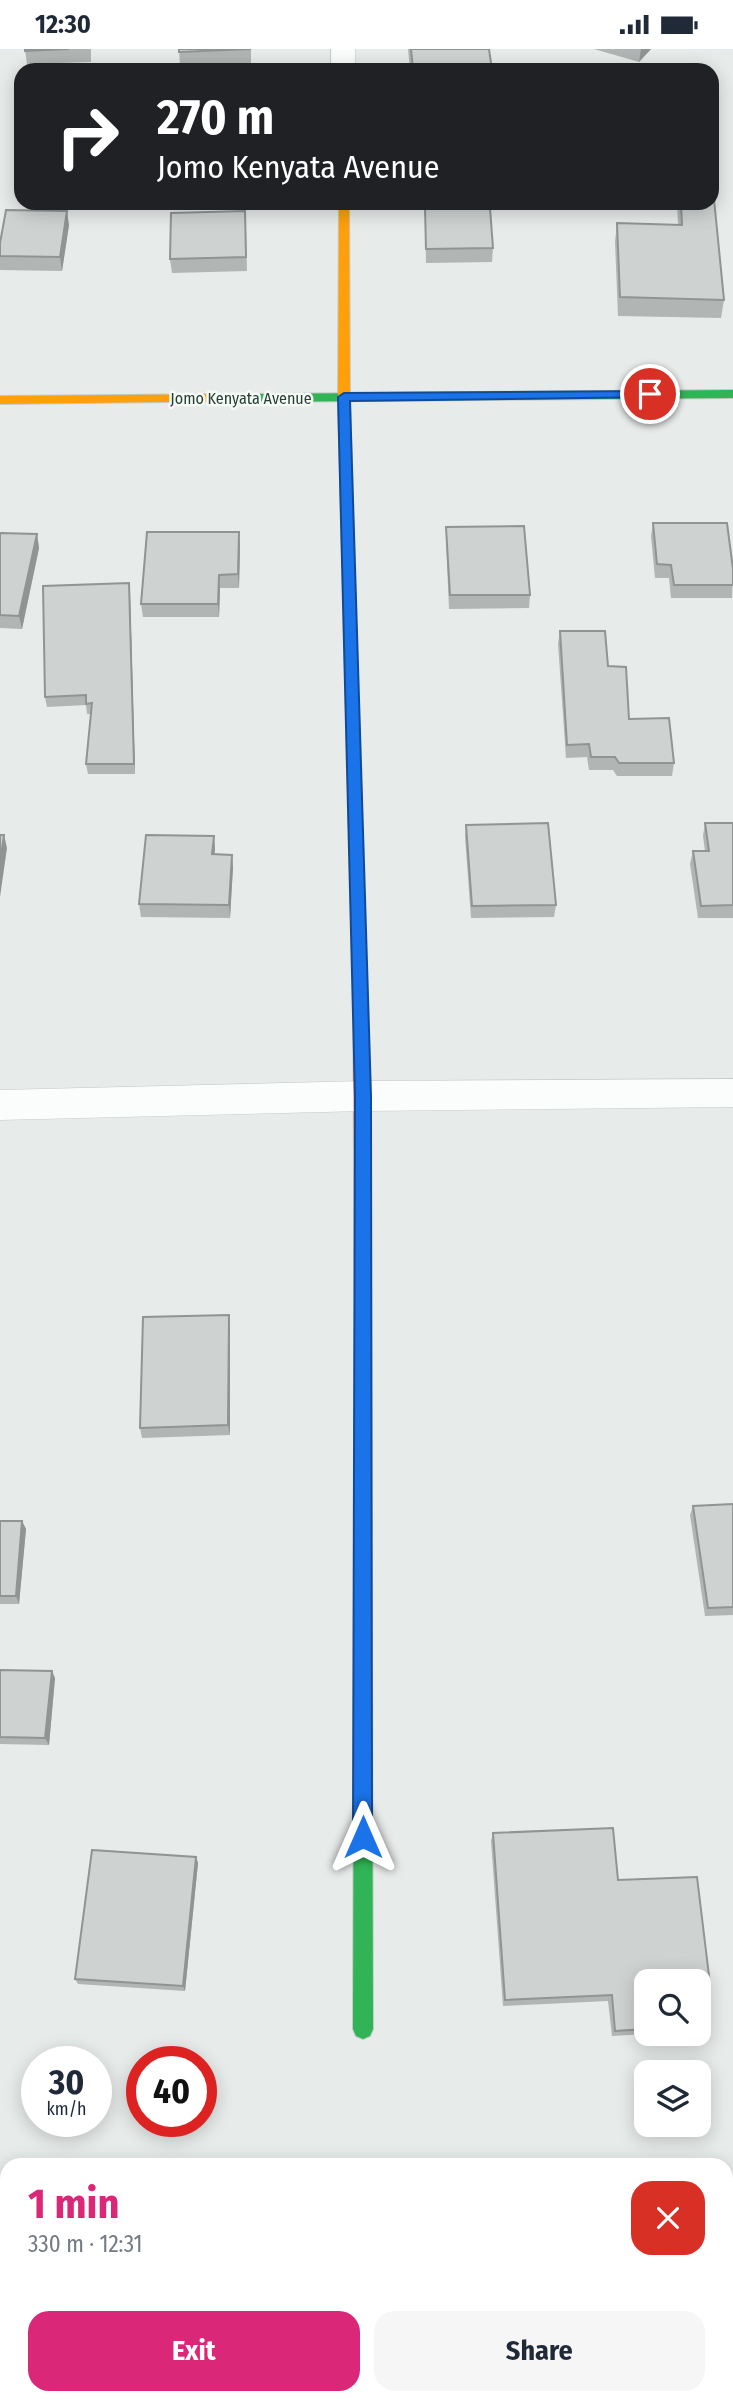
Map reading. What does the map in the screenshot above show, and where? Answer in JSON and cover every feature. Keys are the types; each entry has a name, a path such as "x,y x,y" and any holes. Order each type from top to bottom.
{"street":[{"path":"344,210 344,397 363,1096 363,2029"},
{"name":"Jomo Kenyata Avenue","path":"0,400 733,394"},
{"path":"0,1105 363,1096 733,1093"}],"building":[{"path":"25,49 69,49 25,51"},
{"path":"179,49 251,49 179,52"},
{"path":"411,49 489,49 491,63 412,63"},
{"path":"6,210 67,211 60,257 0,256"},
{"path":"425,210 490,210 493,248 426,249"},
{"path":"681,210 715,210 724,300 620,297 617,223 682,225"},
{"path":"245,211 246,257 170,259 171,213"},
{"path":"653,523 727,523 733,585 674,585 671,565 657,564"},
{"path":"524,526 530,595 450,595 446,527"},
{"path":"147,532 239,532 238,574 219,575 218,604 141,604"},
{"path":"0,533 37,534 19,616 0,615"},
{"path":"129,583 134,764 86,764 92,703 86,704 86,695 45,697 43,586"},
{"path":"560,631 605,631 608,666 626,667 629,719 669,718 674,763 619,763 615,757 591,757 589,744 567,745"},
{"path":"548,823 556,905 472,906 466,825"},
{"path":"705,823 733,823 733,905 701,906 693,851 709,851"},
{"path":"0,835 4,835 0,862"},
{"path":"146,835 214,836 212,854 232,855 229,905 139,904"},
{"path":"229,1315 228,1425 140,1428 143,1317"},
{"path":"733,1504 733,1607 708,1608 693,1506"},
{"path":"0,1521 22,1521 16,1596 0,1596"},
{"path":"0,1670 52,1671 45,1738 0,1737"},
{"path":"613,1828 618,1880 697,1877 708,1969 634,1969 634,2030 615,2031 612,1995 505,2000 493,1833"},
{"path":"92,1850 196,1857 183,1986 75,1979"}],"traffic: fast":[{"path":"239,398 733,394"},
{"path":"348,551 360,991"},
{"path":"363,1315 363,2029"}],"traffic: slow":[{"path":"344,210 344,397 348,551"},
{"path":"0,400 239,398"}],"traffic: jam":[{"path":"360,991 363,1315"}],"route":[{"path":"363,1837 363,1096 344,397 650,394"}]}
